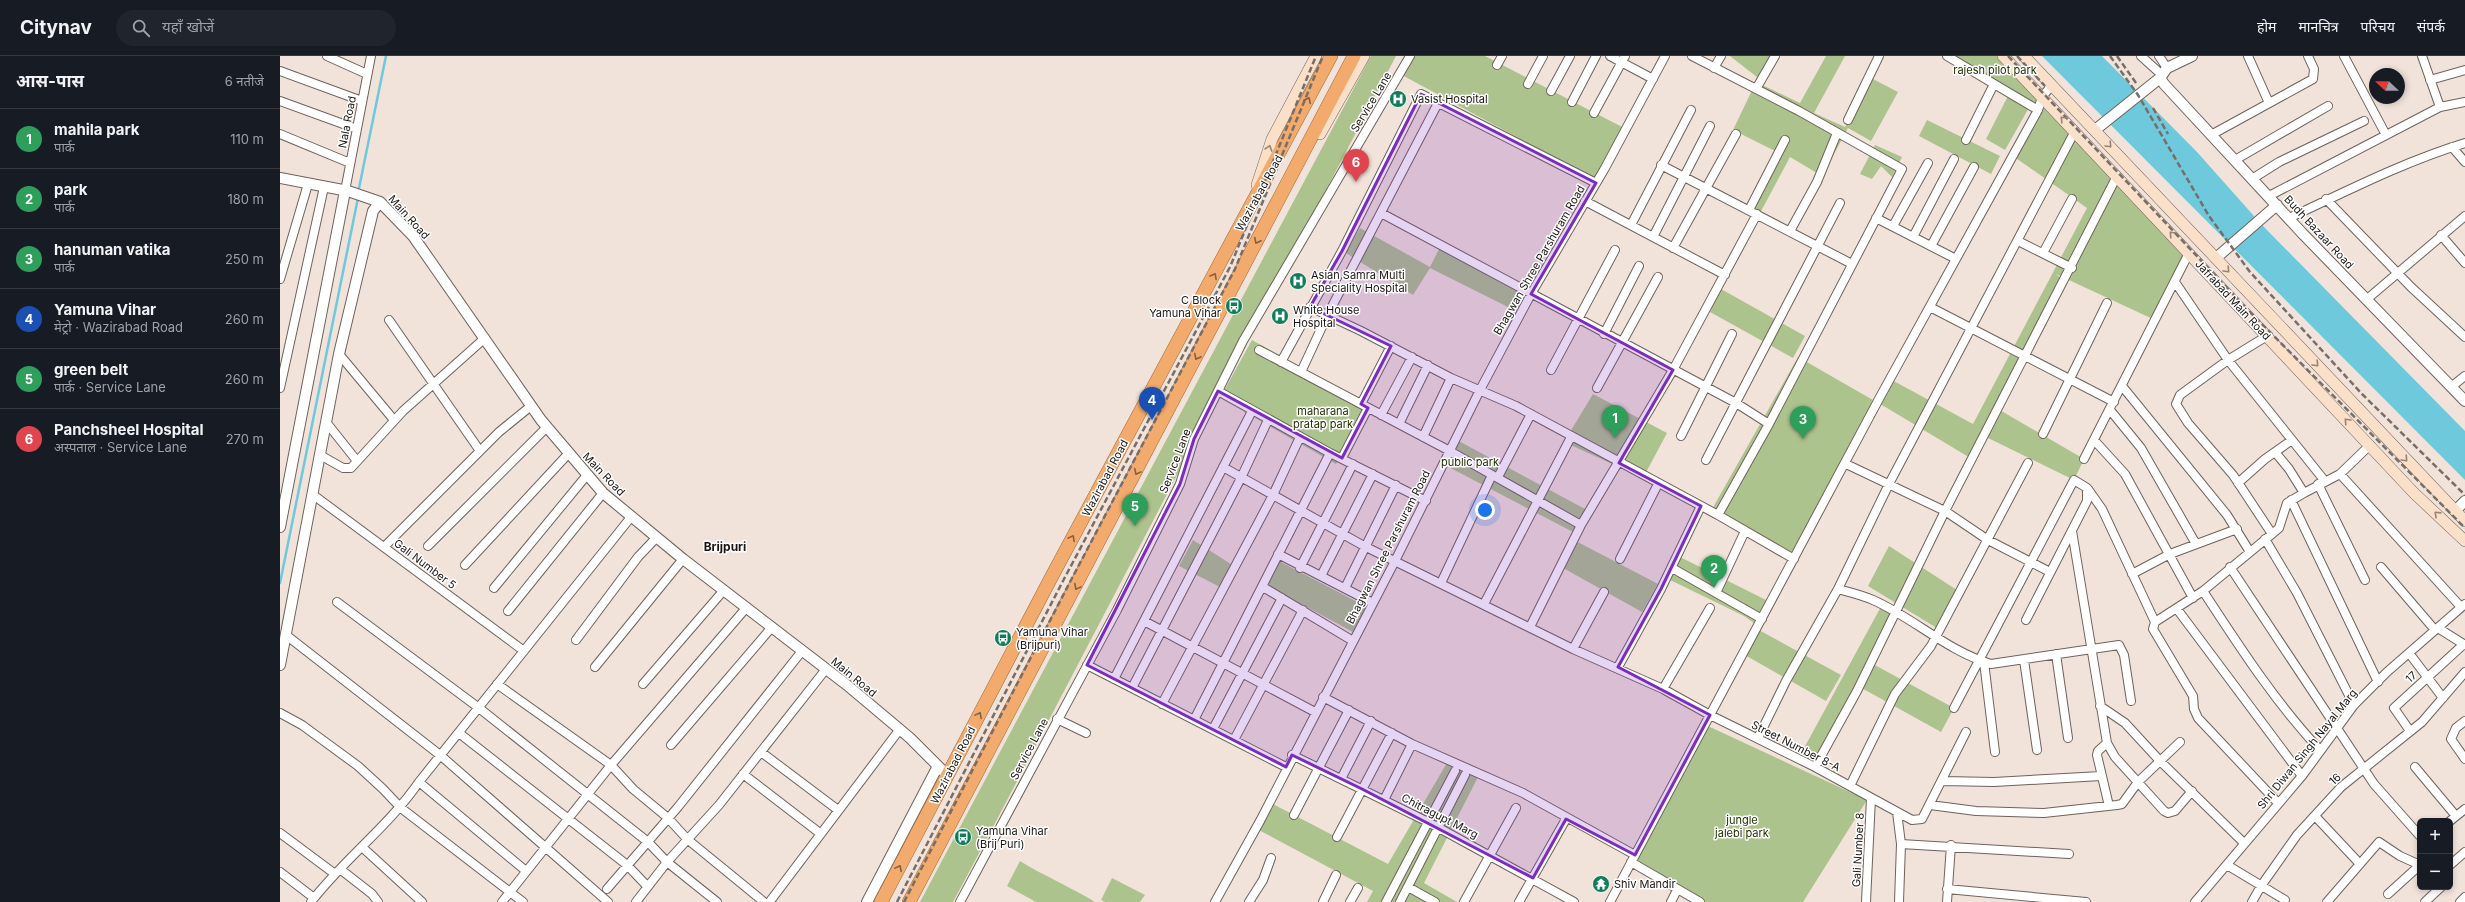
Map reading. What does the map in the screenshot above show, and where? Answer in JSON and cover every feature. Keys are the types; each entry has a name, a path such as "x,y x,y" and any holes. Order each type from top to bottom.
{"highway":[{"name":"Wazirabad Road","path":"881,902 943,770 1291,135 1331,56"},
{"name":"Wazirabad Road","path":"909,902 1354,56"}],"main road":[{"path":"1249,212 1272,140 1316,56"},
{"path":"1269,218 1298,172 1364,56"},
{"name":"Jafrabad Main Road","path":"2003,56 2370,445 2465,542"},
{"name":"Jafrabad Main Road","path":"2024,56 2465,521"}],"street":[{"path":"327,56 367,74"},
{"name":"Nala Road","path":"346,191 370,56"},
{"name":"Service Lane","path":"960,902 1117,610 1180,484 1194,439 1243,341 1410,56"},
{"path":"1497,65 1502,56"},
{"path":"1528,84 1542,56"},
{"path":"1551,92 1570,56"},
{"path":"1572,102 1596,56"},
{"path":"1610,56 1623,59 1653,79"},
{"name":"Bhagwan Shree Parshuram Road","path":"1215,902 1260,821 1292,755 1426,501 1448,450 1531,294 1596,183 1665,56"},
{"path":"1692,56 1756,89 1902,170 1769,424 1718,515"},
{"path":"1714,68 1721,56"},
{"path":"1756,89 1775,56"},
{"path":"1848,120 1879,56"},
{"path":"1947,56 2038,110"},
{"path":"2141,56 2163,74"},
{"path":"2159,56 2163,74"},
{"path":"2095,130 2163,74 2192,56"},
{"path":"2248,56 2269,103"},
{"path":"2212,135 2313,79 2315,73 2308,56"},
{"path":"2344,56 2386,135"},
{"path":"2422,56 2440,107"},
{"path":"1594,113 1623,59"},
{"path":"2430,80 2465,70"},
{"path":"280,71 362,101"},
{"name":"Budh Bazaar Road","path":"2163,74 2212,135 2288,218 2465,401"},
{"path":"1966,140 1994,84"},
{"path":"1610,902 1930,307 2038,110 2042,97 2052,86"},
{"path":"1280,362 1342,252 1421,94 1596,183"},
{"path":"280,101 356,128"},
{"path":"2269,196 2440,107 2465,102"},
{"path":"1300,372 1327,316 1438,103"},
{"path":"2235,160 2328,106"},
{"path":"1630,225 1691,110"},
{"path":"2252,179 2279,162 2364,121"},
{"path":"1653,236 1710,126"},
{"path":"1758,738 1786,681 1838,589 1889,484 2075,131"},
{"path":"1790,231 1817,182 1837,133"},
{"path":"280,134 350,163"},
{"path":"1673,248 1736,134"},
{"path":"1749,210 1785,140"},
{"path":"2288,218 2326,199 2416,159 2465,143"},
{"path":"2452,147 2465,162"},
{"path":"1913,237 1954,159"},
{"path":"1893,226 1928,163"},
{"path":"1661,165 1852,264"},
{"path":"1931,246 1974,167"},
{"path":"1815,766 1857,691 1945,511 2072,268 2117,176"},
{"name":"Main Road","path":"280,178 346,191 378,200 413,236 531,406 603,493 656,538 747,607 900,729 943,770"},
{"path":"280,279 284,255 308,184"},
{"path":"280,388 324,187"},
{"path":"280,527 346,191"},
{"path":"2326,199 2465,337"},
{"path":"280,665 339,354 373,211 378,200"},
{"path":"2043,253 2072,200"},
{"path":"1585,201 1724,275"},
{"path":"1706,460 1840,203"},
{"path":"2216,258 2277,205"},
{"path":"1381,213 1604,334 1736,403 1769,424"},
{"path":"1530,627 1582,525 1673,370 1757,214"},
{"path":"1876,218 1956,259"},
{"path":"2366,300 2441,235 2464,218"},
{"path":"2441,235 2465,263"},
{"path":"2018,241 2072,268"},
{"path":"1551,370 1615,250"},
{"path":"2084,459 2189,253"},
{"path":"1604,334 1639,266"},
{"path":"1597,388 1658,277"},
{"path":"2175,282 2228,360 2292,440 2321,482 2365,580"},
{"path":"2043,434 2107,303"},
{"path":"1310,307 1391,346 1451,378 1531,414 1619,463 1718,515 1794,559"},
{"path":"1930,307 2069,379 2112,406 2142,448 2196,544"},
{"path":"389,320 480,451"},
{"path":"1681,436 1704,387 1732,334"},
{"path":"2267,336 2228,360 2180,395 2176,404 2188,423 2238,483 2268,536 2354,705"},
{"path":"320,455 347,469 357,461 394,420 485,338"},
{"path":"1342,458 1391,346"},
{"path":"1259,350 1448,450 1582,525"},
{"path":"339,354 394,420"},
{"path":"1381,415 1412,357"},
{"path":"1399,424 1428,365"},
{"path":"2451,387 2465,376"},
{"path":"1423,437 1451,378"},
{"path":"2122,386 2237,529 2250,552"},
{"path":"1218,391 1330,453 1426,501"},
{"path":"384,547 499,432 531,406"},
{"path":"1114,679 1252,411"},
{"path":"1441,583 1495,476 1531,414"},
{"path":"1132,688 1242,478 1268,420"},
{"path":"326,422 357,461"},
{"path":"428,546 547,427"},
{"path":"1162,704 1273,495 1300,437"},
{"path":"1484,604 1571,437"},
{"path":"2094,440 2126,474 2193,598"},
{"path":"2238,483 2275,452 2292,440"},
{"path":"2278,803 2198,718 2194,709 2193,696 2154,634 2153,626 2155,622 2203,591 2230,567 2279,528 2285,508 2291,500 2321,482 2340,474 2370,445"},
{"path":"2275,452 2289,469 2304,493"},
{"path":"465,565 569,453"},
{"path":"1194,720 1222,662 1263,587 1300,510 1330,453"},
{"path":"1300,568 1322,522 1353,464"},
{"path":"1846,464 1945,511 1988,540 2050,572"},
{"path":"1850,786 1895,694 1935,638 2028,464"},
{"name":"Street Number 8-A","path":"1223,467 1364,546 1573,649 1618,667 1663,689 1710,715 1815,766 1897,812 1917,821 1922,820 1930,804"},
{"path":"1321,576 1373,474"},
{"path":"2340,474 2463,606"},
{"path":"494,588 587,475"},
{"path":"1954,708 1981,661 2030,561 2074,480 2087,488 2102,509 2155,622"},
{"path":"1620,559 1658,484"},
{"path":"1345,588 1364,546 1396,485"},
{"path":"2026,620 2087,501 2087,488"},
{"path":"508,611 603,493"},
{"name":"Gali Number 5","path":"312,494 524,652"},
{"path":"2291,500 2378,682"},
{"path":"2455,511 2465,501"},
{"path":"1618,667 1672,568 1701,506"},
{"path":"280,872 312,900 338,871 401,808 440,755 524,652 631,516"},
{"path":"2132,574 2170,554 2237,529"},
{"path":"1716,593 1745,531"},
{"path":"2072,531 2107,743 2115,757 2168,813 2175,811 2192,791"},
{"path":"576,640 638,557 656,538"},
{"path":"1278,554 1300,568 1321,576 1373,603"},
{"path":"595,667 683,559"},
{"path":"2230,567 2364,769 2382,794 2417,833"},
{"path":"2381,567 2436,629 2465,644"},
{"path":"1672,568 1762,619"},
{"path":"1263,587 1353,641"},
{"path":"1838,589 1872,599 1896,612 1935,638 1981,661 1997,664 2114,644 2122,648 2131,701"},
{"path":"643,684 724,590"},
{"path":"2203,591 2249,662 2296,724 2320,750"},
{"path":"1573,649 1604,592"},
{"path":"1213,730 1282,598"},
{"path":"337,602 479,708 648,842 667,862 717,902"},
{"name":"Shri Diwan Singh Nayal Marg","path":"2196,902 2244,843 2302,776 2354,705 2409,653 2463,606"},
{"path":"502,902 612,765 747,607"},
{"path":"1663,689 1710,608"},
{"path":"2177,609 2302,776"},
{"path":"1234,740 1303,610"},
{"path":"1144,621 1316,712"},
{"path":"671,745 772,627"},
{"path":"286,635 440,755 608,902"},
{"name":"17","path":"2410,732 2394,708 2465,644"},
{"path":"607,888 668,818 802,651"},
{"path":"2409,653 2442,698"},
{"path":"2056,654 2068,738"},
{"path":"2024,660 2037,750"},
{"path":"1981,661 1995,752"},
{"path":"1087,665 1286,767"},
{"path":"636,902 667,862 743,774 826,670"},
{"name":"16","path":"2252,902 2261,886 2297,835 2314,816 2342,787 2410,732 2465,672"},
{"path":"497,684 612,765 633,789 668,818 687,839 767,901 821,834 900,729"},
{"path":"1323,697 1412,744 1523,793 1633,859 1677,890 1700,902"},
{"path":"2100,706 2125,723 2160,761 2244,843"},
{"path":"1294,815 1320,769 1349,710"},
{"path":"280,713 302,725 358,766 384,789 401,808 523,902"},
{"path":"1057,720 1086,733"},
{"path":"1340,779 1371,721"},
{"path":"2465,721 2456,728 2451,739 2465,759"},
{"path":"1966,732 1943,781 1930,804 1976,810 2030,813 2122,804 2138,782 2180,742"},
{"path":"459,733 628,865 647,886"},
{"path":"1338,837 1392,733"},
{"path":"2107,743 2098,751 2097,755 2100,776 2109,806"},
{"path":"1384,800 1412,744"},
{"path":"761,752 838,810"},
{"name":"Chitragupt Marg","path":"1292,755 1428,822 1533,878 1574,902"},
{"path":"2415,767 2452,818"},
{"path":"867,902 943,770"},
{"path":"1386,902 1455,770"},
{"path":"743,774 821,834"},
{"path":"1400,902 1439,828 1464,775"},
{"path":"1943,781 1994,782 2100,776"},
{"path":"419,782 526,871"},
{"name":"Gali Number 8","path":"1866,902 1871,798"},
{"path":"1464,902 1516,808"},
{"path":"2453,819 2465,809"},
{"path":"1897,812 1901,844 1899,902"},
{"path":"2314,816 2360,864"},
{"path":"1519,902 1566,819"},
{"path":"280,833 372,894 378,902"},
{"path":"2327,902 2379,842 2400,856 2420,865 2388,894"},
{"path":"1901,844 2069,854"},
{"path":"1946,902 1951,846"},
{"path":"362,847 422,902"},
{"path":"2453,862 2465,852"},
{"path":"1249,902 1263,880 1271,858"},
{"path":"2227,865 2285,900"},
{"path":"1323,902 1336,875"},
{"path":"1408,887 1435,902"},
{"path":"1350,902 1358,888"},
{"path":"1947,889 2086,902"},
{"path":"1671,902 1677,890"},
{"path":"2425,902 2438,890"},
{"path":"2460,902 2465,897"}],"highlighted area":[{"path":"1421,94 1596,183 1531,294 1673,370 1619,463 1701,506 1661,589 1618,667 1710,715 1635,855 1566,819 1533,878 1362,789 1292,755 1286,767 1087,665 1180,484 1194,439 1218,391 1342,458 1368,408 1361,404 1391,346 1310,307 1342,251"}],"green space":[{"path":"1371,56 1396,56 993,827 953,902 920,902"},
{"path":"1410,56 1485,56 1626,129 1598,181 1400,74"},
{"path":"1730,56 1776,56 1762,81"},
{"path":"1826,56 1845,56 1814,113 1845,127 1873,79 1898,92 1871,141 1848,128 1822,176 1790,157 1759,215 1749,206 1775,151 1733,130 1756,82 1800,103"},
{"name":"rajesh pilot park","path":"1943,56 2001,56 2042,97 2040,104 2189,253 2155,320 2056,274 2065,282 1998,409 2084,459 2074,480 1984,436 1972,459 1877,402 1890,379 1973,424 2087,208 2013,156 2037,110 2030,106 2005,150 1986,139 2009,94"},
{"path":"1927,120 2000,156 1991,174 1919,136"},
{"path":"1875,145 1902,157 1892,177 1881,166 1872,179 1860,174"},
{"path":"1360,228 1430,267 1443,241 1528,287 1516,311 1430,268 1413,295 1346,253"},
{"path":"1721,289 1805,336 1793,358 1710,312"},
{"name":"maharana pratap park","path":"1252,340 1371,405 1336,464 1220,398"},
{"path":"1798,357 1873,400 1836,478 1792,554 1711,511"},
{"path":"1593,394 1667,433 1643,478 1564,442"},
{"name":"public park","path":"1455,439 1585,509 1573,532 1441,463"},
{"path":"1570,538 1658,584 1642,612 1556,564"},
{"path":"1193,540 1234,566 1222,588 1179,566"},
{"path":"1889,546 1960,592 1940,630 1868,586"},
{"path":"1676,555 1766,600 1754,623 1744,616 1662,576"},
{"path":"1277,560 1367,607 1353,632 1266,585"},
{"path":"1883,603 1896,612 1871,663 1954,708 1941,732 1858,686 1819,759 1803,750"},
{"path":"1757,629 1841,675 1826,701 1743,654"},
{"name":"jungle jalebi park","path":"1708,726 1867,800 1803,902 1706,902 1637,860"},
{"path":"1448,761 1479,775 1424,883 1457,902 1367,902 1373,891 1255,828 1269,802 1388,864"},
{"path":"1020,861 1095,902 1036,902 1007,886"},
{"path":"1112,878 1145,895 1140,902 1105,902 1101,900"}],"water":[{"path":"2042,56 2102,56 2197,152 2262,225 2465,431 2465,480"}],"waterway":[{"path":"358,193 386,56"},
{"path":"280,583 358,198"}],"railway":[{"path":"897,902 1064,579 1230,267 1316,56"},
{"path":"904,902 1235,269 1323,56"},
{"path":"2008,56 2245,307 2465,528"},
{"path":"2017,56 2045,86"},
{"path":"2110,56 2138,95 2209,216 2250,272 2362,394 2465,495"},
{"path":"2117,56 2136,83"},
{"path":"2153,108 2168,134"}],"place":[{"name":"Vasist Hospital","path":"1398,99"},
{"name":"Panchsheel Hospital","path":"1356,182"},
{"name":"Asian Samra Multi Speciality Hospital","path":"1298,281"},
{"name":"C Block Yamuna Vihar","path":"1234,306"},
{"name":"White House Hospital","path":"1280,316"},
{"name":"Yamuna Vihar","path":"1152,420"},
{"name":"mahila park","path":"1615,438"},
{"name":"hanuman vatika","path":"1803,439"},
{"name":"green belt","path":"1135,526"},
{"name":"park","path":"1714,588"},
{"name":"Yamuna Vihar (Brijpuri)","path":"1003,638"},
{"name":"Yamuna Vihar (Brij Puri)","path":"963,837"},
{"name":"Shiv Mandir","path":"1601,884"}],"district":[{"name":"Brijpuri","path":"725,547"}]}
